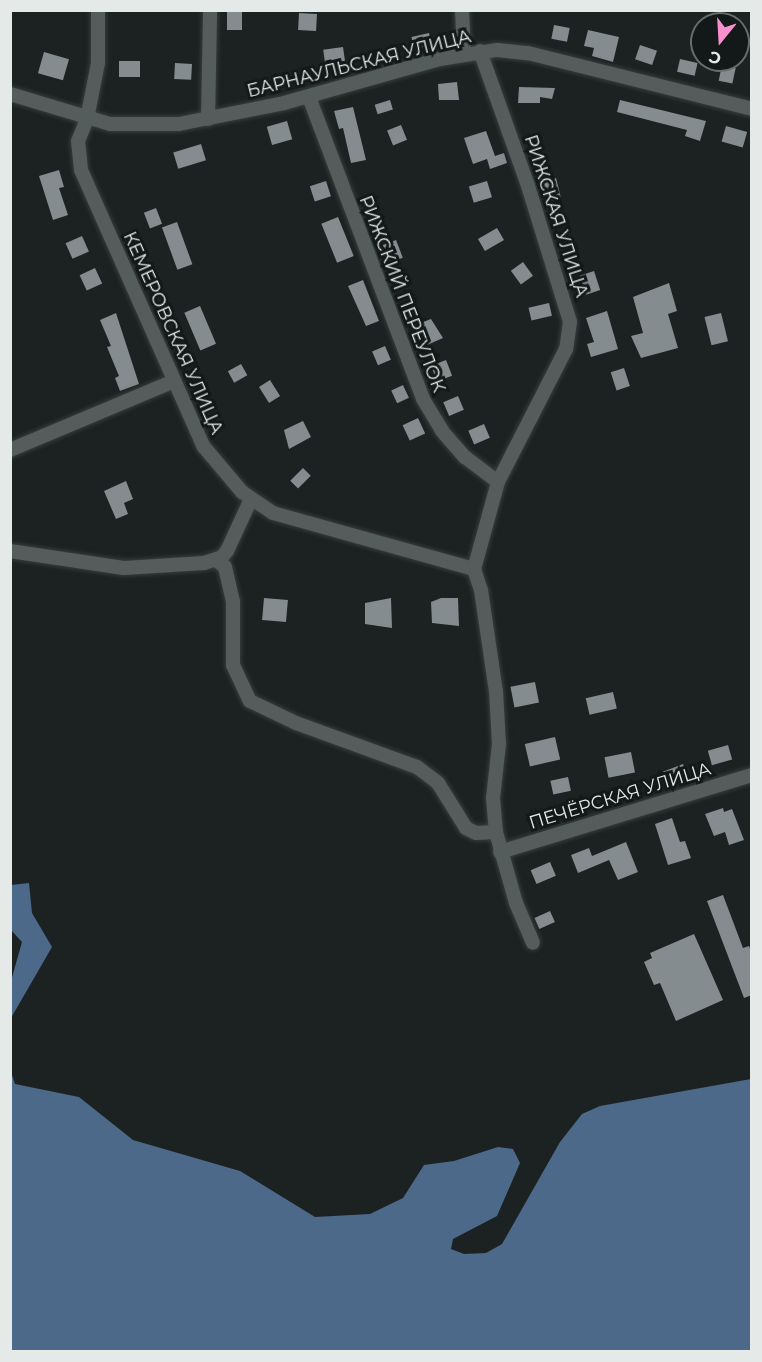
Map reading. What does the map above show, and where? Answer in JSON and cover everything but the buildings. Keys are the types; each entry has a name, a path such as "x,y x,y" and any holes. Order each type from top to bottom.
{"street":[{"name":"КЕМЕРОВСКАЯ УЛИЦА","path":"98,10 98,63 87,119 78,141 81,171 204,447 251,499 284,517 474,569"},
{"path":"208,119 210,10"},
{"path":"462,10 464,53"},
{"name":"БАРНАУЛЬСКАЯ УЛИЦА","path":"10,94 87,119 149,126 208,119 309,97 464,53 480,51 528,53 752,109"},
{"name":"РИЖСКАЯ УЛИЦА","path":"474,569 498,482 537,411 570,332 567,305 480,51"},
{"name":"РИЖСКИЙ ПЕРЕУЛОК","path":"309,97 423,399 442,431 465,457 498,482"},
{"path":"10,450 174,381"},
{"path":"10,550 124,568 216,560 227,551 251,499"},
{"path":"216,560 225,567 233,601 233,665 250,701 296,723 417,767 438,783 466,828 476,833 496,832"},
{"path":"474,569 481,590 496,691 499,744 493,798 496,832 500,852 533,943"},
{"name":"ПЕЧЁРСКАЯ УЛИЦА","path":"500,852 752,775"}],"water":[{"path":"29,883 32,913 52,947 11,1018 11,981 22,942 11,930 11,885"},
{"path":"10,1069 15,1084 79,1097 133,1140 240,1171 315,1217 370,1214 403,1198 424,1165 454,1161 498,1147 513,1149 520,1163 497,1216 453,1239 451,1249 464,1254 486,1253 502,1244 560,1142 582,1114 600,1106 751,1079 751,1351 11,1351"}]}
